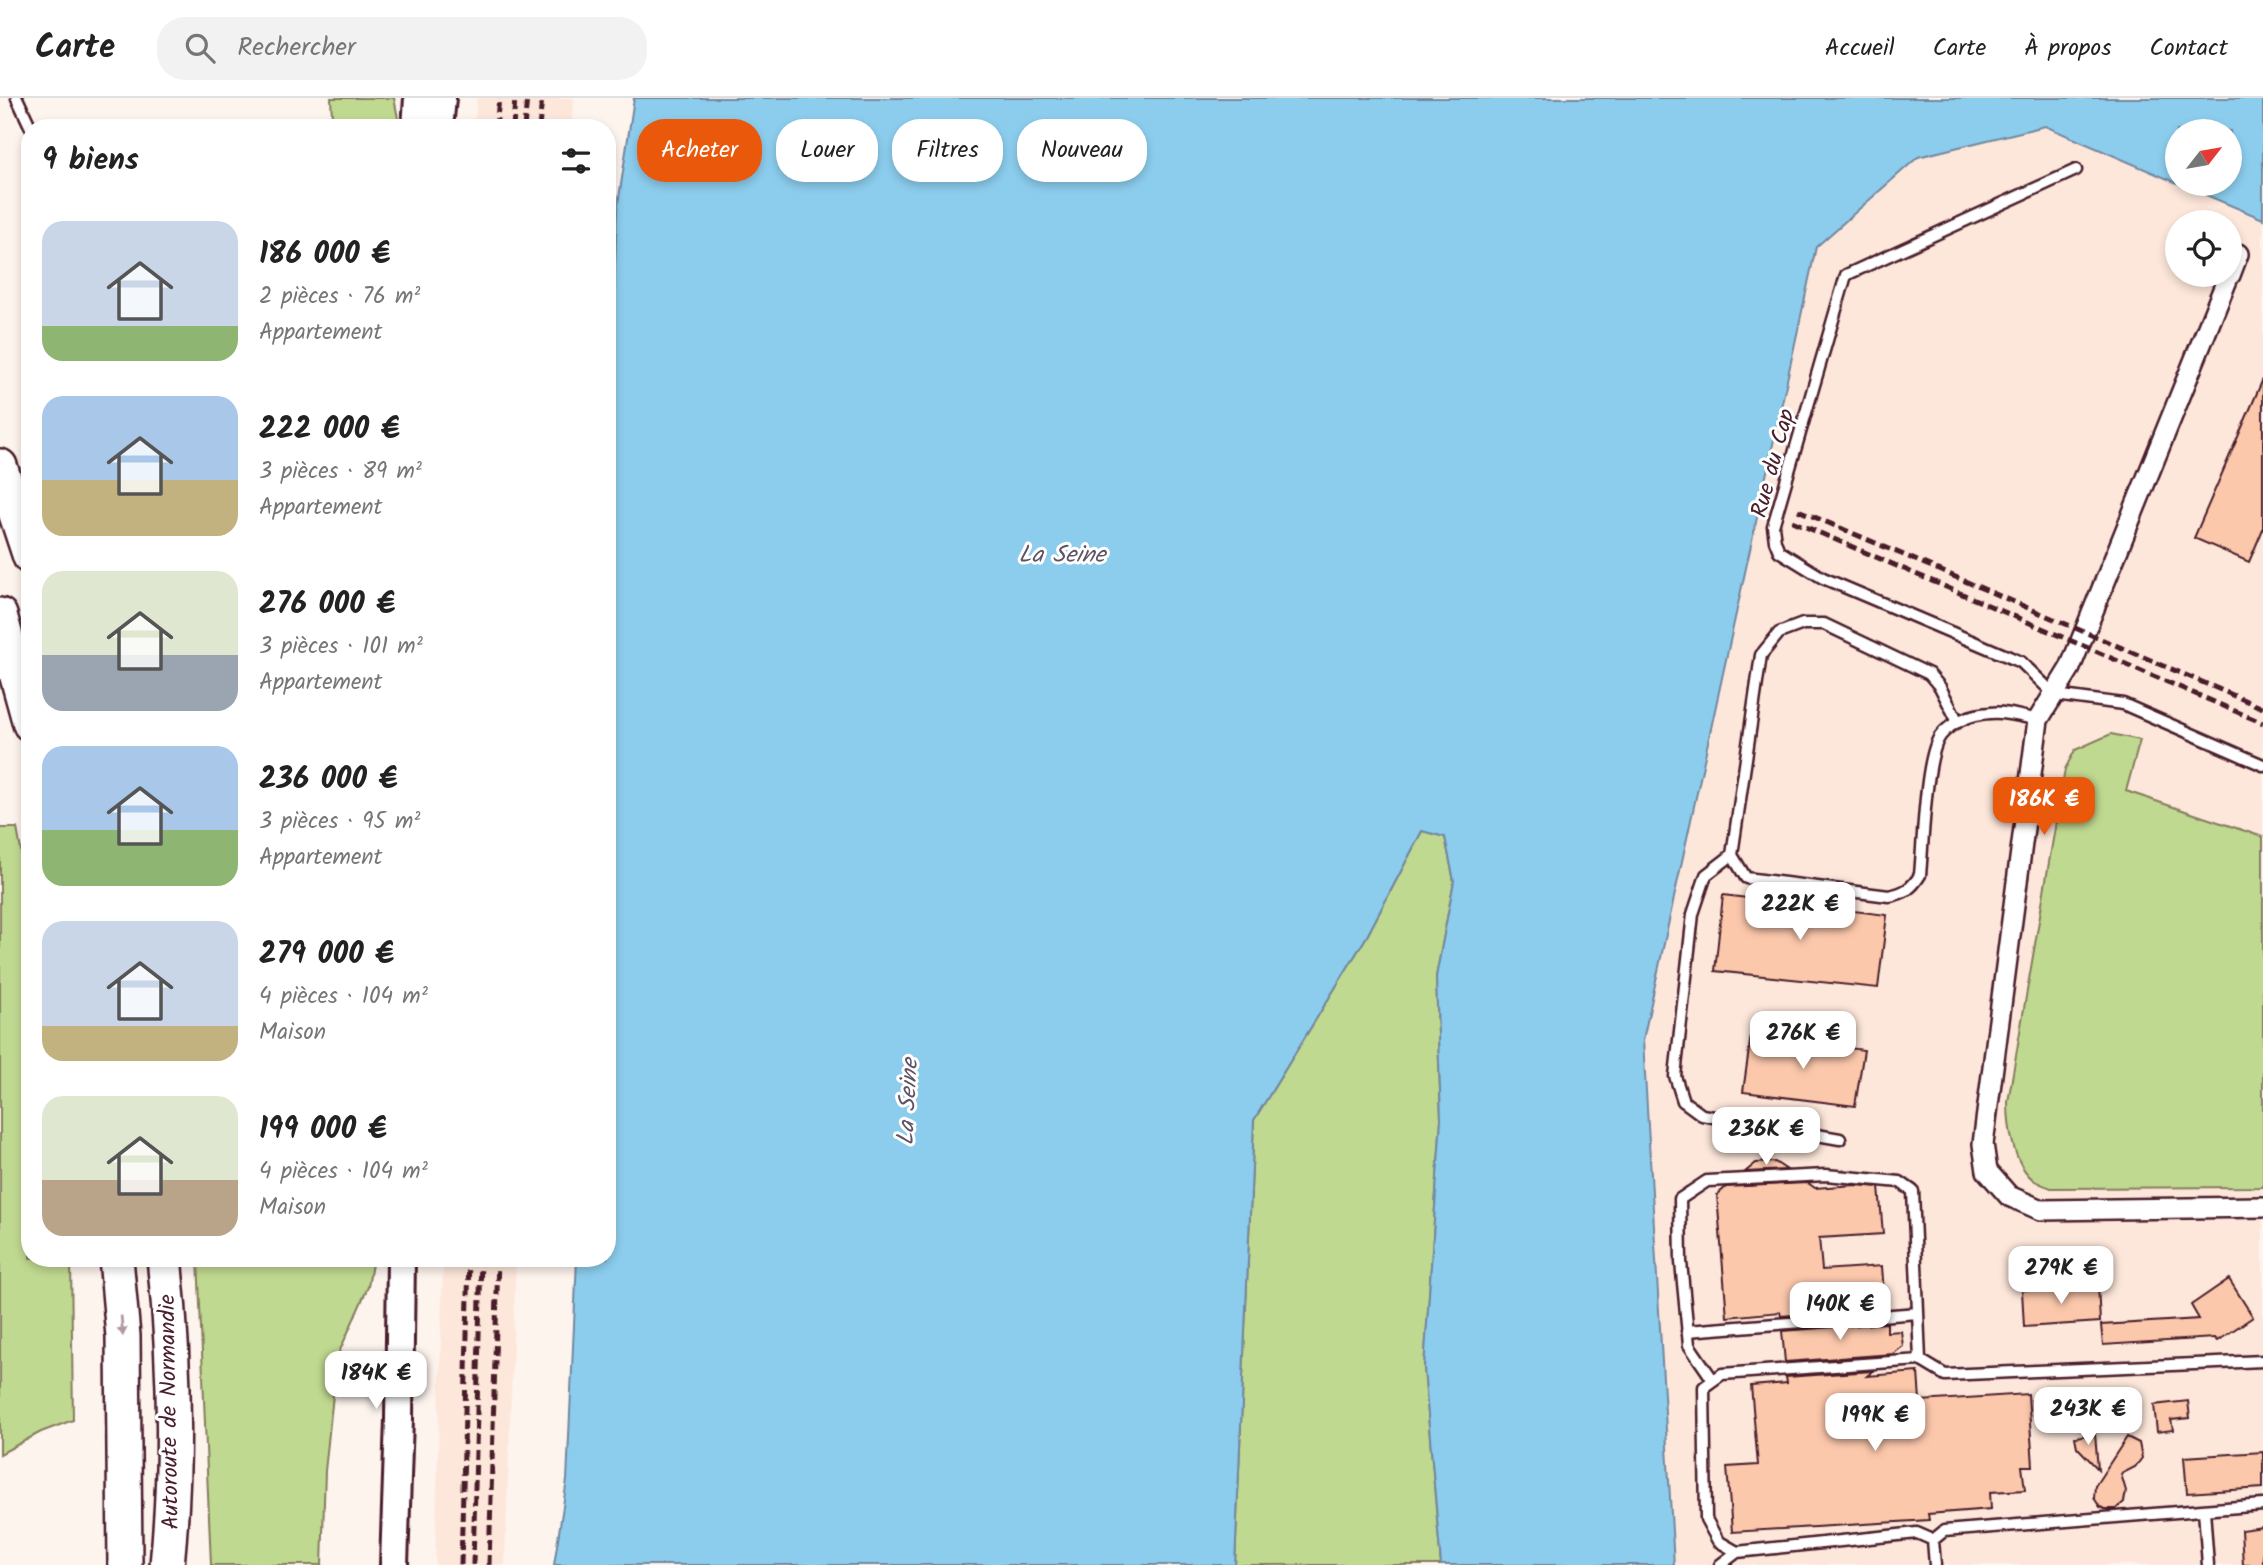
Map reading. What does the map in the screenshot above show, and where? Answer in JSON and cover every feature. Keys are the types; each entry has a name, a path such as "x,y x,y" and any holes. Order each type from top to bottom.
{"highway":[{"path":"0,466 21,530"},
{"path":"0,615 21,691"},
{"name":"Autoroute de Normandie","path":"117,1267 123,1336 125,1565"},
{"name":"Autoroute de Normandie","path":"165,1267 171,1322 173,1505 167,1565"},
{"path":"173,1505 182,1565"}],"main road":[{"path":"417,119 418,98"},
{"path":"440,119 442,98"},
{"path":"394,1565 401,1267"}],"street":[{"path":"2225,287 2070,668 2038,720 1983,1144 1987,1171 2009,1196 2041,1210 2263,1207"}],"lane":[{"path":"18,98 27,119"},
{"name":"Rue du Cap","path":"2055,695 2021,662 1823,578 1779,551 1773,526 1846,275 2076,170"},
{"path":"1958,722 1940,687 1929,674 1824,624 1803,624 1779,633 1760,655 1732,855 1746,877 1889,896 1902,894 1913,887 1920,875 1930,765 1939,737 1968,716 1992,712 2038,720"},
{"path":"2055,695 2123,704 2263,765"},
{"path":"1732,855 1706,876 1693,914 1675,1076 1683,1101 1702,1115 1840,1139"},
{"path":"1713,1380 1689,1345 1681,1262 1680,1199 1707,1181 1826,1175 1900,1182 1913,1191 1920,1360"},
{"path":"1687,1331 1918,1313"},
{"path":"1737,1552 1718,1541 1706,1519 1704,1387 1722,1374 1920,1360 1945,1375 2263,1361"},
{"path":"1933,1540 1944,1531 2263,1505"},
{"path":"2204,1510 2208,1565"},
{"path":"1720,1565 1737,1552 1917,1534 1933,1540"},
{"path":"1933,1540 1935,1565"}],"shaded area":[{"path":"477,98 574,98 572,119 475,119"},
{"path":"2045,126 2165,177 2165,196 2209,196 2242,210 2165,210 2165,287 2242,287 2242,210 2263,219 2263,1565 1674,1565 1643,1040 1816,247 1918,157"},
{"path":"443,1267 516,1267 505,1565 435,1565"}],"green space":[{"path":"331,98 394,98 398,119 327,119 332,117"},
{"path":"2111,734 2140,740 2126,791 2263,837 2263,1187 2051,1188 2035,1181 2028,1174 2013,1145 2008,1102 2065,769 2075,750"},
{"path":"0,828 17,828 21,850 21,1267 71,1267 73,1420 41,1432 0,1454"},
{"path":"1422,831 1445,837 1454,881 1436,977 1441,1119 1424,1368 1441,1565 1235,1565 1254,1120 1367,936"},
{"path":"198,1267 371,1267 368,1287 337,1357 325,1471 322,1565 211,1565"}],"water":[{"name":"La Seine","path":"634,98 2263,98 2263,219 2208,196 2242,196 2242,119 2165,119 2165,178 2045,126 1918,157 1816,247 1643,1040 1674,1565 1441,1565 1424,1368 1441,1119 1436,977 1454,881 1445,837 1422,831 1367,936 1254,1120 1235,1565 554,1565 567,1480 577,1267 616,1267 617,211"}],"building":[{"path":"2263,379 2263,529 2249,562 2194,538"},
{"path":"1723,895 1887,915 1878,988 1715,971"},
{"path":"1751,1035 1864,1050 1855,1106 1743,1092"},
{"path":"1775,1162 1787,1170 1745,1172 1756,1163"},
{"path":"1808,1183 1815,1188 1855,1185 1879,1187 1883,1234 1819,1238 1822,1270 1882,1266 1885,1308 1727,1317 1717,1195 1726,1187"},
{"path":"2229,1279 2253,1317 2217,1341 2214,1338 2103,1345 2101,1325 2199,1319 2191,1305"},
{"path":"2098,1285 2100,1322 2024,1327 2022,1290"},
{"path":"1887,1323 1887,1332 1901,1331 1903,1346 1893,1354 1785,1362 1782,1331"},
{"path":"1873,1371 1867,1376 1918,1372 1920,1401 2028,1394 2033,1466 2022,1466 2025,1490 1990,1492 1991,1509 1928,1514 1929,1520 1732,1532 1727,1467 1758,1465 1751,1386 1787,1383 1786,1377"},
{"path":"2188,1401 2190,1418 2171,1420 2173,1430 2157,1432 2154,1405"},
{"path":"2095,1434 2098,1469 2077,1447 2075,1437"},
{"path":"2127,1437 2139,1443 2142,1458 2135,1467 2121,1474 2126,1491 2124,1502 2116,1509 2105,1509 2100,1507 2094,1498 2095,1486"},
{"path":"2263,1452 2263,1488 2187,1493 2184,1457"},
{"path":"2263,1527 2263,1565 2243,1565 2241,1530"}],"railway":[{"path":"497,119 499,98"},
{"path":"514,119 515,98"},
{"path":"525,119 527,98"},
{"path":"540,119 542,98"},
{"path":"1798,510 2263,708"},
{"path":"1792,521 2263,723"},
{"path":"461,1565 469,1267"},
{"path":"473,1565 481,1267"},
{"path":"489,1565 498,1267"}]}
